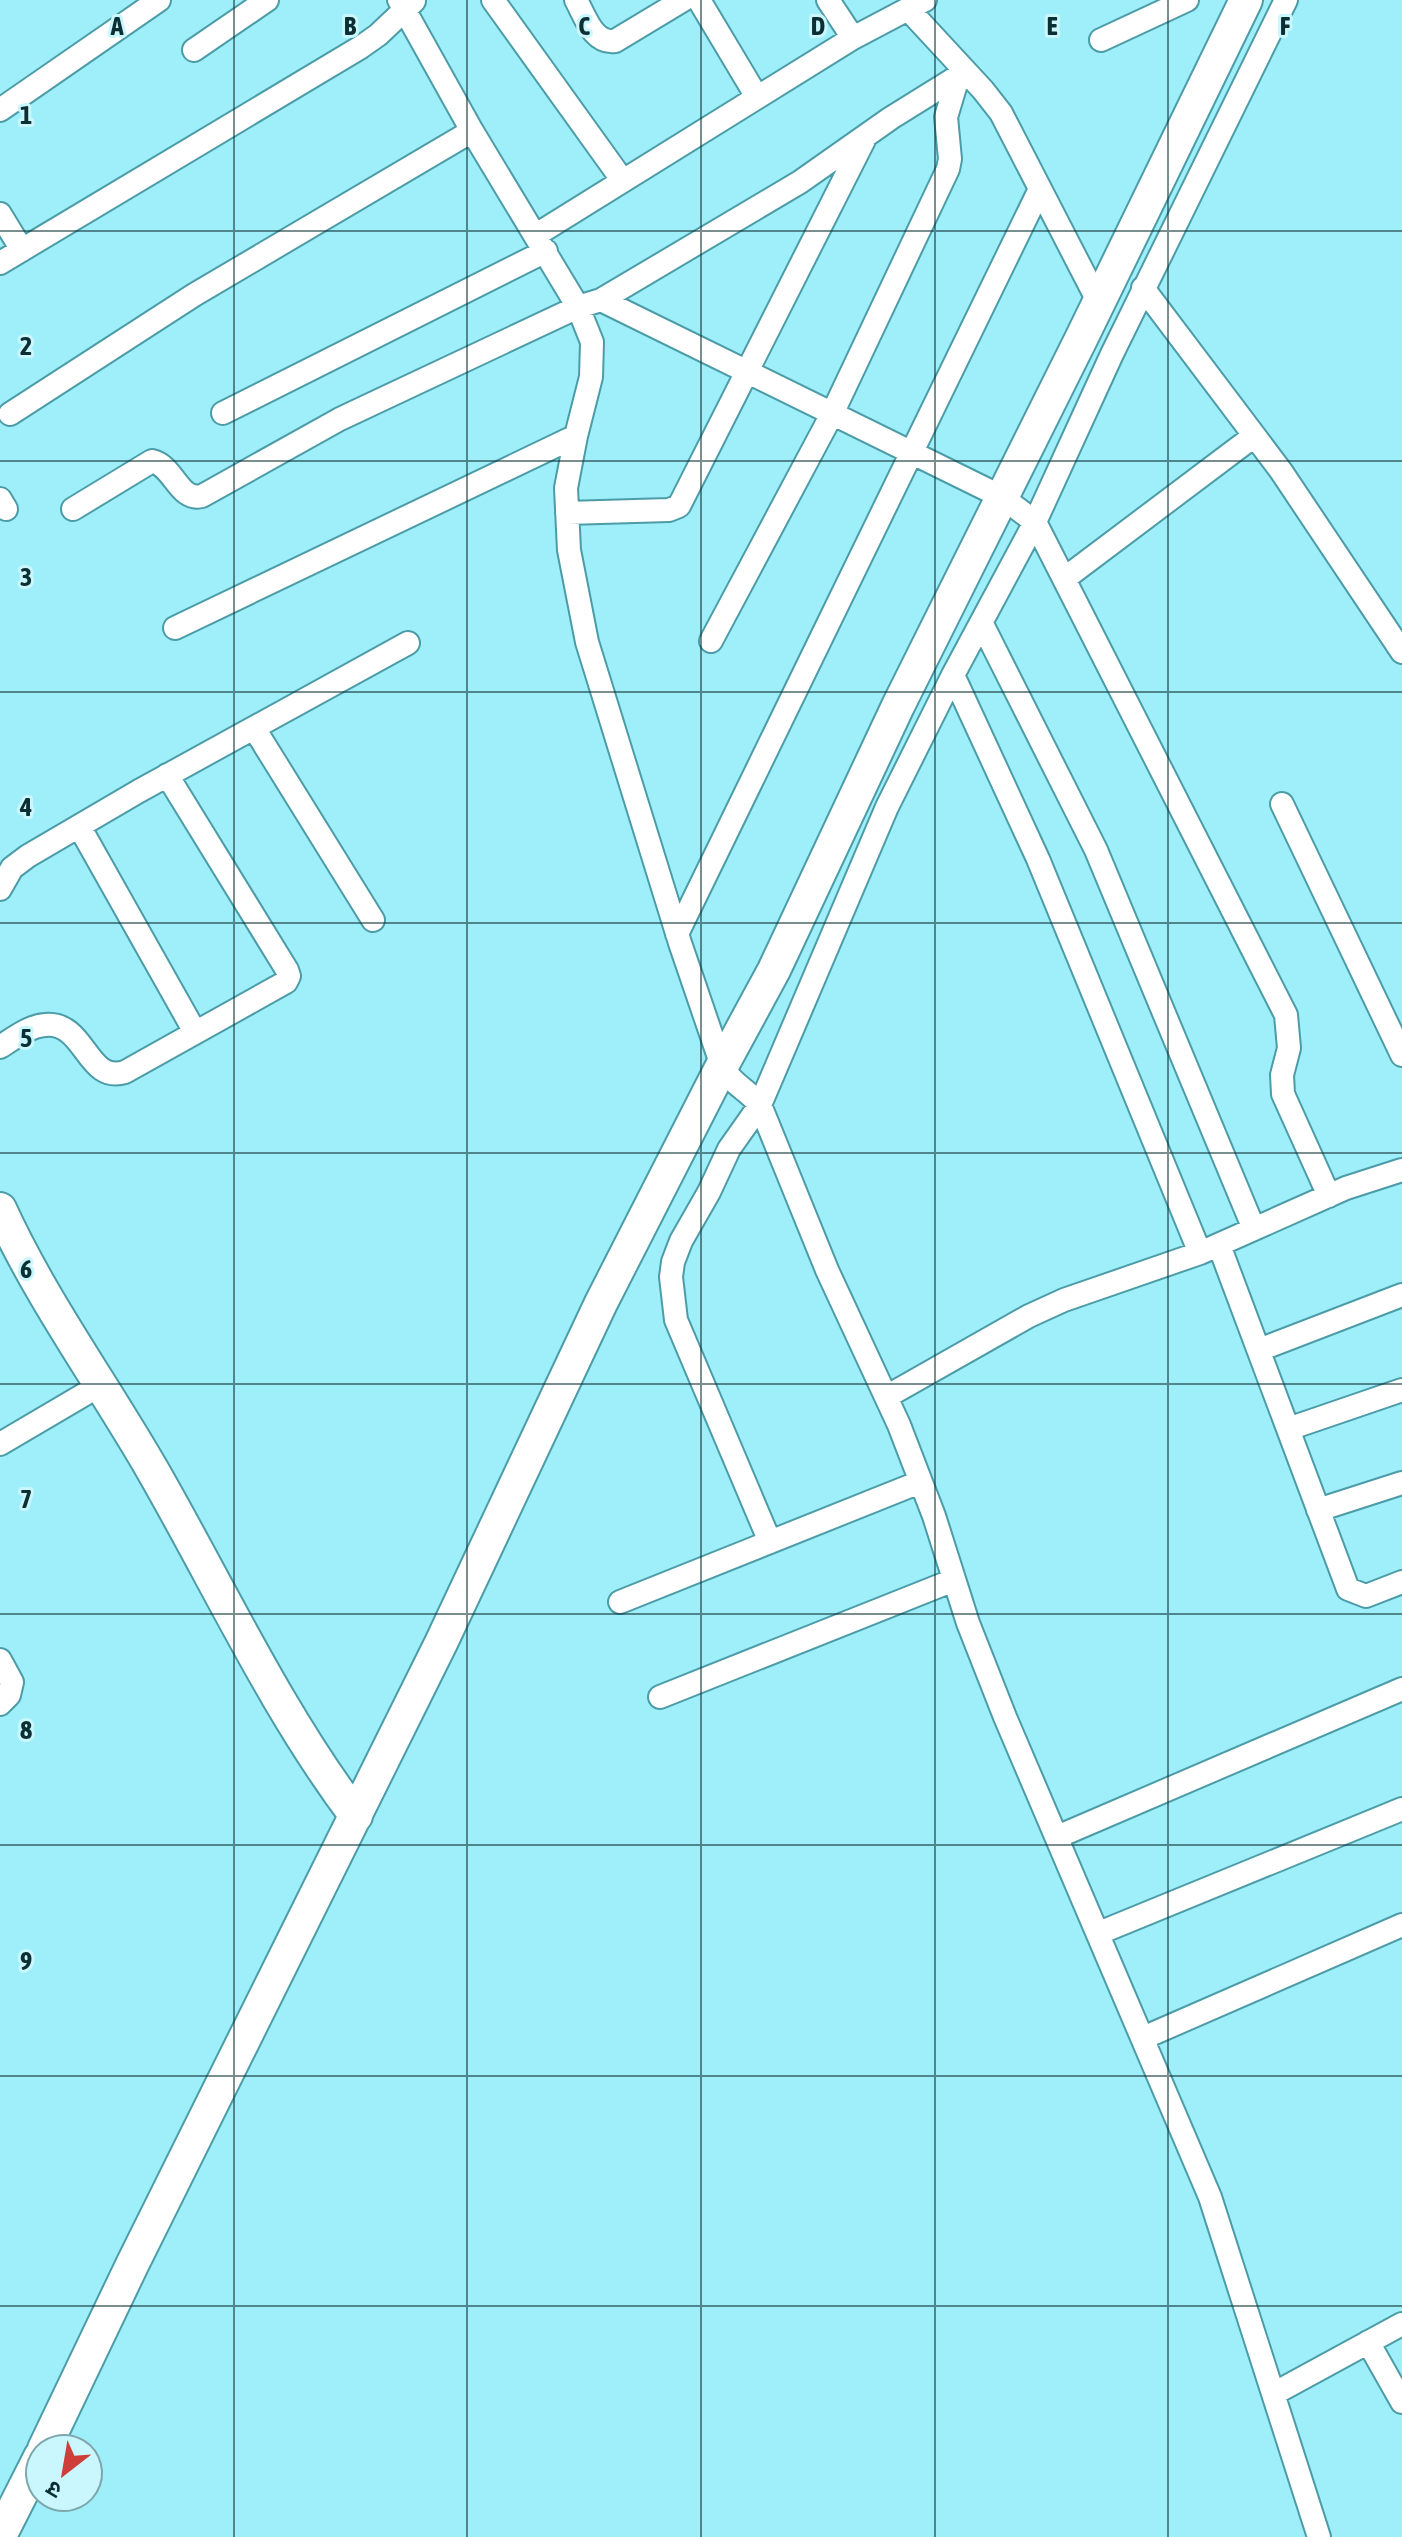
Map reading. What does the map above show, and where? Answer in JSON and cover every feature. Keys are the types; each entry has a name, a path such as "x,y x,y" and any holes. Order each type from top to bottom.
{"street":[{"path":"0,110 159,0"},
{"path":"194,50 267,0"},
{"path":"493,0 623,181"},
{"path":"576,0 594,32 608,42 615,41 683,0"},
{"path":"699,0 757,97"},
{"path":"828,0 853,38"},
{"path":"1101,40 1187,0"},
{"path":"52,2433 441,1643 601,1303 741,1086 982,624 1020,510 1099,303 1246,0"},
{"path":"770,1542 676,1320 671,1277 673,1262 729,1149 741,1086 801,915 898,706 1020,510 1143,288 1286,0"},
{"path":"0,263 361,47 378,35 406,3 472,131 578,307 592,342 591,377 566,488 569,550 587,642 677,934 741,1086 886,1397 1005,1717 1210,2197 1319,2537"},
{"path":"223,413 541,243 623,181 853,38 916,5 962,75 983,90 1001,113 1099,303"},
{"path":"73,509 152,461 168,468 186,494 194,498 202,496 340,419 578,307 601,300 800,182 866,135 962,75"},
{"path":"711,641 832,414 948,169 946,117 962,75"},
{"path":"10,414 194,295 472,131"},
{"path":"567,513 669,510 679,506 866,135"},
{"path":"677,934 1040,189"},
{"path":"0,214 22,250"},
{"path":"1143,288 1254,436 1402,652"},
{"path":"601,300 912,453 1020,510 1064,579 1105,656 1286,1015 1289,1048 1282,1075 1283,1094 1329,1196"},
{"path":"175,628 576,436"},
{"path":"1064,579 1254,436"},
{"path":"982,624 1096,850 1254,1229"},
{"path":"0,889 12,868 79,826 408,643"},
{"path":"953,675 1210,1249 1259,1350 1348,1589 1366,1596 1402,1582"},
{"path":"254,728 373,920"},
{"path":"0,1047 29,1030 45,1025 56,1026 70,1031 102,1072 114,1076 278,988 289,976 167,775"},
{"path":"1282,804 1402,1055"},
{"path":"79,826 195,1032"},
{"path":"886,1397 1029,1316 1064,1300 1210,1249 1329,1196 1402,1170"},
{"path":"0,1209 18,1250 175,1509 305,1743 356,1816"},
{"path":"1259,1350 1402,1295"},
{"path":"0,1444 102,1384"},
{"path":"1288,1429 1402,1390"},
{"path":"620,1602 920,1482"},
{"path":"1318,1510 1402,1483"},
{"path":"660,1697 954,1580"},
{"path":"0,1660 12,1682 9,1695 0,1704"},
{"path":"1057,1837 1402,1689"},
{"path":"1099,1933 1402,1809"},
{"path":"1143,2038 1402,1925"},
{"path":"1275,2393 1402,2324"},
{"path":"1368,2342 1402,2402"},
{"path":"0,2536 24,2489"}]}
